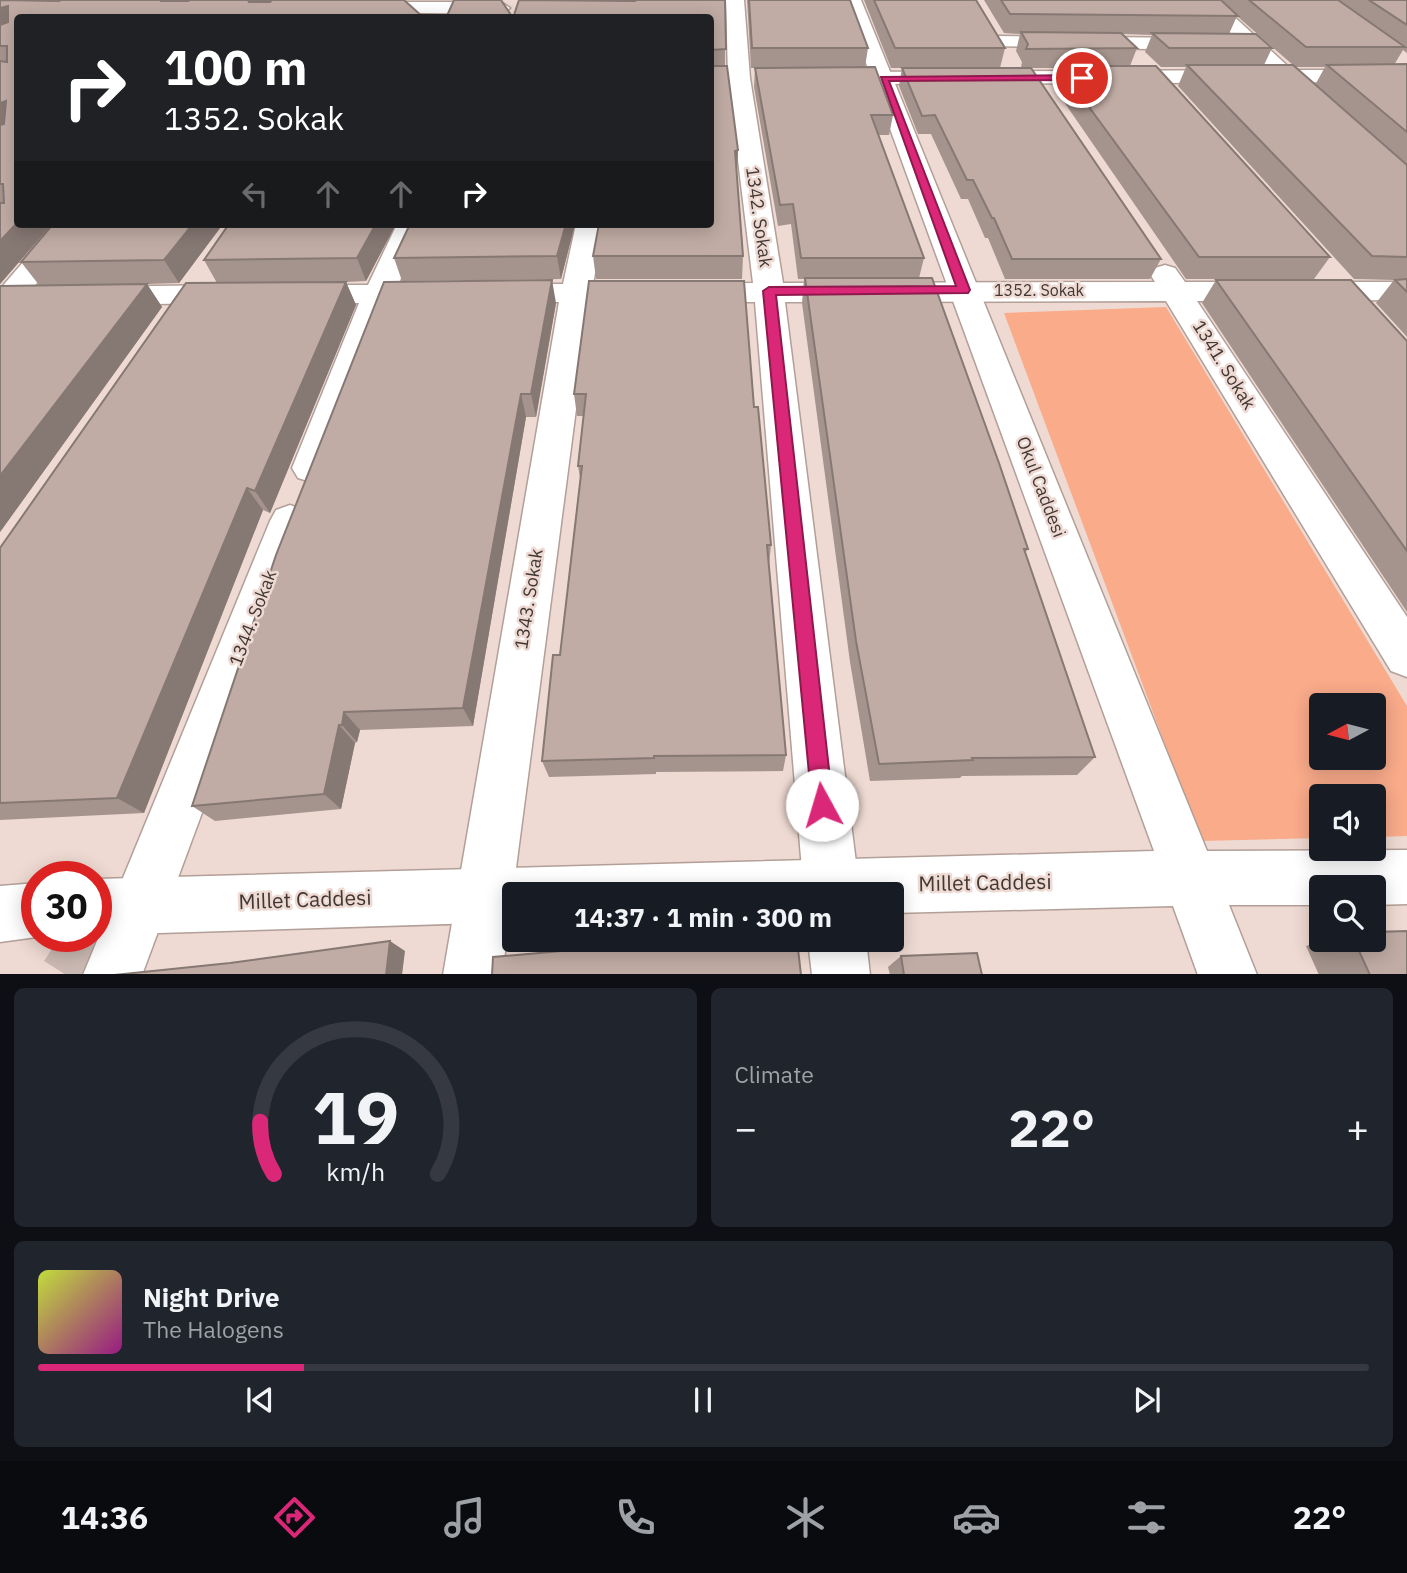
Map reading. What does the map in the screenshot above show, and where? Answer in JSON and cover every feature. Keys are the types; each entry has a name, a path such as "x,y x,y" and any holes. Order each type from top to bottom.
{"street":[{"name":"1342. Sokak","path":"735,0 741,78 769,291 830,882"},
{"name":"Okul Caddesi","path":"852,0 1228,974"},
{"path":"1205,0 1308,95"},
{"path":"339,8 393,4 504,9"},
{"path":"986,24 997,43 1057,112"},
{"path":"997,43 1253,44"},
{"path":"1121,43 1172,98"},
{"path":"818,78 1288,77 1404,71"},
{"path":"4,301 68,228"},
{"name":"1344. Sokak","path":"112,974 119,906 409,228"},
{"name":"1343. Sokak","path":"508,882 576,291 589,228"},
{"name":"1341. Sokak","path":"1146,246 1407,656"},
{"path":"166,329 211,264"},
{"path":"1334,281 1370,321"},
{"name":"1352. Sokak","path":"4,301 190,295 576,291 1176,291 1334,281 1407,291"},
{"name":"Millet Caddesi","path":"904,901 1192,878 1407,877"},
{"name":"Millet Caddesi","path":"119,906 502,895"},
{"name":"1343. Sokak","path":"472,974 502,904"},
{"path":"0,914 21,912"},
{"name":"1342. Sokak","path":"838,952 841,974"}],"shaded area":[{"path":"1166,307 1407,706 1407,836 1386,837 1386,784 1309,784 1309,838 1201,841 1004,313"}],"building":[{"path":"0,0 404,0 420,14 14,14 14,226 0,241 0,203 4,203 3,184 0,184 0,125 4,124 6,101 0,103 0,61 7,62 7,46 0,46 0,25 8,22 8,6 0,8"},
{"path":"454,0 501,0 510,14 448,14"},
{"path":"519,0 725,0 726,49 714,50 714,14 514,14"},
{"path":"749,0 850,0 868,48 752,48"},
{"path":"874,0 976,0 1005,48 895,48"},
{"path":"1001,0 1221,0 1238,16 1010,14"},
{"path":"1249,0 1338,0 1405,47 1306,47"},
{"path":"1369,0 1407,0 1407,25"},
{"path":"1021,32 1121,33 1137,48 1026,49 1028,44"},
{"path":"1152,33 1256,34 1272,48 1169,48"},
{"path":"1407,64 1407,132 1327,65"},
{"path":"1187,65 1293,65 1407,165 1407,257 1372,256"},
{"path":"714,66 727,66 738,150 735,151 743,256 593,256 598,228 714,228"},
{"path":"1059,66 1156,66 1330,257 1199,257"},
{"path":"875,67 893,115 871,115 924,258 801,258 793,204 780,205 755,68"},
{"path":"902,68 1031,68 1161,259 1012,259 994,218 973,180 967,180 935,115 922,116"},
{"path":"50,228 190,228 164,260 21,262"},
{"path":"226,228 374,228 357,258 204,260"},
{"path":"408,228 565,228 557,256 394,258"},
{"path":"805,278 932,278 999,463 1028,549 1024,549 1095,757 972,758 973,760 879,764 856,641"},
{"path":"1407,279 1407,292 1395,280"},
{"path":"552,280 531,394 521,394 463,708 344,712 324,794 192,806 276,555 384,282"},
{"path":"1216,280 1351,280 1407,341 1407,551"},
{"path":"589,281 744,281 754,407 758,407 771,545 767,545 786,755 654,756 542,761 553,655 560,655 582,466 578,466 586,394 574,394"},
{"path":"346,282 255,491 247,488 117,798 0,803 0,548 186,283"},
{"path":"147,284 0,476 0,286"},
{"path":"1407,931 1407,974 1370,974 1359,952 1386,952 1386,932"},
{"path":"390,941 386,974 124,974 230,963"},
{"path":"550,952 798,952 801,974 492,974 493,957"},
{"path":"977,953 982,974 904,974 901,956"}],"tunnel":[{"path":"67,974 81,952"}],"route":[{"path":"822,805 769,291 964,290 884,78 1082,78"}]}
